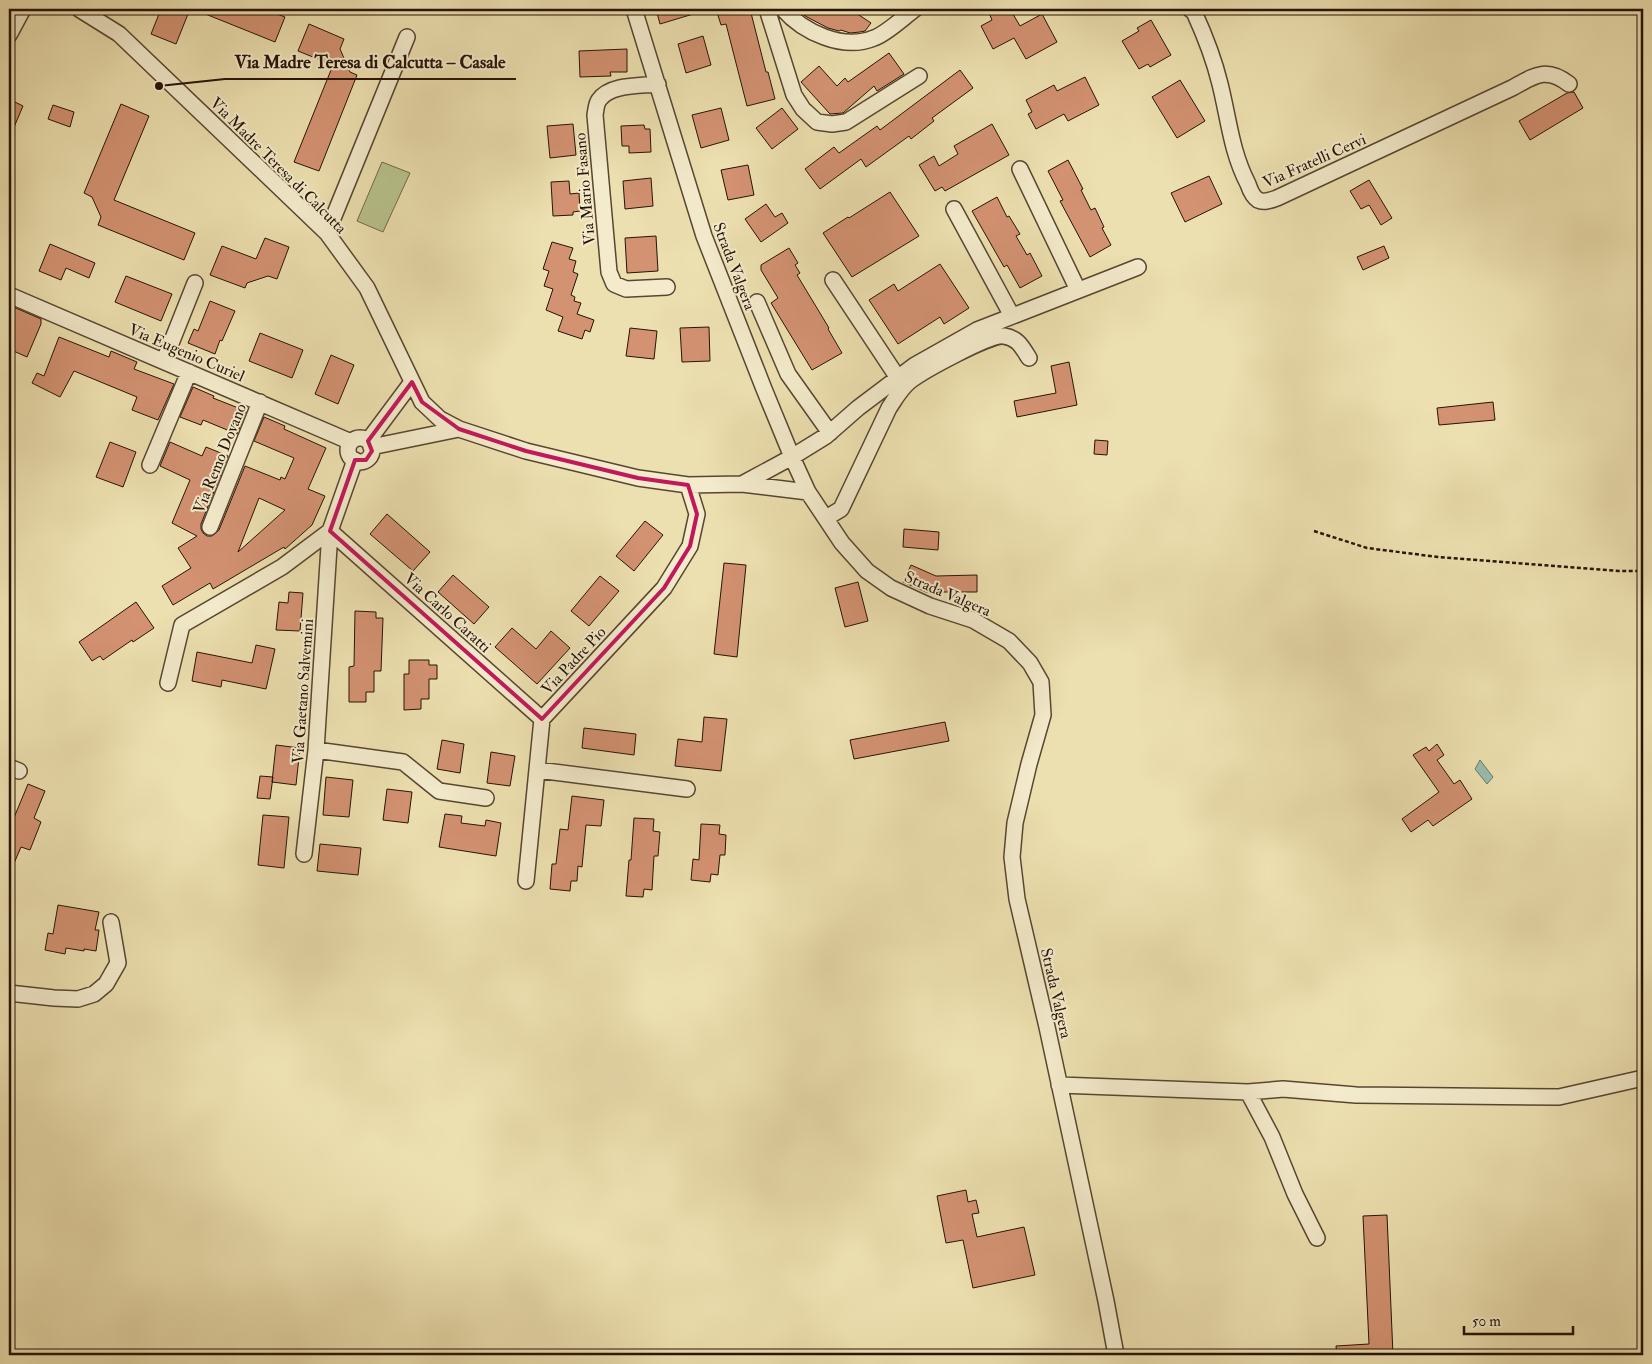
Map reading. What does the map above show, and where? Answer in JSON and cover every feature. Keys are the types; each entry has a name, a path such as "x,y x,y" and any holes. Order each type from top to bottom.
{"street":[{"path":"9,34 23,9"},
{"name":"Via Madre Teresa di Calcutta","path":"79,9 119,34 327,233 367,288 422,402 440,418 459,429 526,451 638,478 688,485 742,484 808,492"},
{"name":"Strada Valgera","path":"634,9 704,236 792,457 808,492 842,543 867,571 891,588 930,606 973,620 1009,641 1030,663 1041,682 1043,715 1015,823 1012,857 1016,899 1059,1085 1116,1355"},
{"path":"767,9 794,95 803,108 817,122 832,124 846,122 919,76"},
{"path":"783,9 808,30 854,43 875,38 915,9"},
{"name":"Via Fratelli Cervi","path":"1190,9 1194,12 1208,41 1220,85 1232,145 1242,172 1252,194 1257,200 1265,202 1532,77 1543,73 1554,75 1569,84"},
{"path":"327,233 407,37"},
{"name":"Via Mario Fasano","path":"658,84 618,88 606,92 598,101 595,115 609,272 614,284 626,289 667,287"},
{"path":"1020,169 1078,290"},
{"path":"954,209 1012,316"},
{"name":"Via Madre Teresa di Calcutta","path":"742,484 792,457 830,433 858,408 915,365 978,330 1138,266"},
{"path":"833,280 898,378"},
{"path":"164,361 194,284"},
{"name":"Via Eugenio Curiel","path":"9,295 351,442"},
{"path":"757,302 788,374 830,433"},
{"path":"826,518 841,509 889,408 910,381 982,341 1002,336 1017,340 1029,358"},
{"path":"150,465 189,372"},
{"path":"370,444 365,439 358,438 351,442 348,452 355,460 362,461 368,458 370,444 412,382"},
{"name":"Via Remo Dovano","path":"210,527 260,402"},
{"path":"370,444 459,429"},
{"path":"168,683 182,625 282,566 330,530 355,460"},
{"name":"Via Padre Pio","path":"526,881 542,719 664,588 690,546 696,514 688,485"},
{"name":"Via Carlo Caratti","path":"330,530 542,719"},
{"name":"Via Gaetano Salvemini","path":"304,854 316,750 330,530"},
{"path":"316,750 404,762 439,791 486,798"},
{"path":"538,770 687,789"},
{"path":"9,993 78,999 94,994 106,984 118,963 111,922"},
{"path":"1059,1085 1248,1092 1283,1089 1356,1095 1559,1097 1643,1078"},
{"path":"1248,1092 1272,1137 1295,1194 1317,1238"}],"path":[{"path":"1314,531 1367,548 1438,558 1619,571 1643,571"}],"highlighted area":[{"path":"412,382 422,402 459,429 526,451 638,478 688,485 697,514 690,546 664,588 542,719 330,531 355,460 366,460 372,451 368,441"}],"green space":[{"path":"382,162 410,173 383,232 357,221"}],"shaded area":[{"path":"1480,760 1493,777 1487,784 1475,769"}],"building":[{"path":"161,9 190,9 176,44 151,34"},
{"path":"193,9 264,9 285,17 275,42"},
{"path":"656,9 700,9 700,12 660,24"},
{"path":"716,9 750,9 775,99 747,106 726,24 721,25"},
{"path":"808,9 850,9 871,23 865,31 850,33 839,31 828,28 804,15"},
{"path":"997,9 1010,9 1020,26 1042,14 1057,42 1026,59 1014,38 993,49 981,26 992,20 989,13"},
{"path":"1151,20 1171,55 1150,67 1148,64 1139,69 1122,41 1139,31 1137,28"},
{"path":"309,24 344,39 340,49 350,72 357,75 319,171 294,162 333,65 298,51"},
{"path":"703,36 711,65 686,73 678,44"},
{"path":"627,49 627,72 610,72 611,76 580,77 579,51"},
{"path":"889,53 904,74 877,91 874,86 843,113 830,114 801,82 819,66 837,86 845,78 848,82"},
{"path":"960,70 973,88 932,118 934,121 911,139 909,136 866,167 861,159 820,189 805,169 834,147 839,153 877,126 880,130"},
{"path":"1085,77 1099,105 1068,121 1064,114 1036,129 1028,114 1032,112 1026,100 1054,85 1057,91"},
{"path":"1180,80 1205,121 1177,138 1152,97"},
{"path":"1574,92 1583,108 1530,140 1519,121 1567,93"},
{"path":"9,99 23,106 9,139"},
{"path":"121,104 149,116 114,200 195,233 184,260 98,225 101,217 92,197 84,193"},
{"path":"53,105 74,112 70,127 48,119"},
{"path":"721,108 729,140 701,148 692,115"},
{"path":"782,108 798,129 772,149 756,128"},
{"path":"573,124 576,155 550,158 547,126"},
{"path":"992,124 1009,155 945,191 942,187 935,191 919,165 934,156 939,166 958,154 954,146"},
{"path":"644,125 645,129 650,129 651,152 629,153 629,146 622,146 621,126"},
{"path":"1068,160 1083,189 1081,190 1091,210 1095,208 1104,227 1102,228 1111,245 1090,257 1060,201 1063,200 1048,171"},
{"path":"748,165 754,195 728,200 721,170"},
{"path":"1209,176 1222,204 1185,222 1171,193"},
{"path":"651,178 653,206 625,209 623,181"},
{"path":"1369,180 1392,218 1381,225 1369,205 1361,209 1350,191"},
{"path":"569,181 570,194 579,193 580,211 573,212 573,215 553,216 551,182"},
{"path":"890,192 919,236 852,277 823,233"},
{"path":"997,197 1007,217 1009,216 1020,234 1016,236 1027,255 1030,253 1042,276 1020,288 1007,265 1004,267 972,211"},
{"path":"766,204 775,217 782,213 788,223 761,242 745,219"},
{"path":"656,236 658,271 627,273 625,238"},
{"path":"265,238 289,247 277,279 268,276 247,283 245,288 210,275 222,246 256,259"},
{"path":"552,242 573,248 569,259 576,261 573,272 578,274 571,295 575,297 574,301 581,303 577,314 594,320 590,332 585,330 582,339 558,331 563,317 546,310 553,289 544,286 549,271 543,269"},
{"path":"50,244 95,263 89,278 66,268 61,280 39,271"},
{"path":"1384,246 1389,258 1363,270 1357,257"},
{"path":"789,248 798,263 795,265 800,273 797,275 842,353 812,370 771,303 778,298 761,270 761,265"},
{"path":"940,264 969,308 944,324 940,317 898,344 869,300 894,284 898,291"},
{"path":"126,276 172,294 161,321 115,302"},
{"path":"210,301 235,311 215,354 188,343 194,329 198,331"},
{"path":"9,305 41,319 41,324 27,357 9,349"},
{"path":"709,327 710,361 682,362 680,328"},
{"path":"630,328 657,331 654,359 626,356"},
{"path":"260,333 303,350 292,378 249,361"},
{"path":"59,337 109,357 111,351 137,362 134,369 174,384 158,420 132,410 137,397 74,371 60,397 32,383 37,373 44,376"},
{"path":"331,355 354,365 338,404 315,394"},
{"path":"1069,362 1077,405 1017,417 1014,401 1056,393 1051,366"},
{"path":"193,387 214,396 213,398 246,411 237,434 203,420 201,425 180,417"},
{"path":"1493,402 1495,420 1439,425 1437,408"},
{"path":"264,417 285,426 284,429 326,448 308,489 325,496 312,525 285,549 284,547 213,589 210,583 173,605 162,586 191,568 178,548 197,536 172,523 190,480 160,466 170,442 202,456 206,447 228,456 201,524 203,533 207,536 212,536 219,530 245,466 280,480 281,477 285,479 294,458 254,441","holes":["259,498 285,510 238,552"]},
{"path":"1095,440 1108,441 1107,455 1094,454"},
{"path":"110,442 136,452 123,487 96,477"},
{"path":"387,514 430,552 413,571 370,534"},
{"path":"645,521 663,535 634,571 616,556"},
{"path":"904,529 939,532 938,550 903,547"},
{"path":"724,563 746,565 737,657 714,654"},
{"path":"911,565 936,576 977,575 977,592 926,592 903,582"},
{"path":"453,575 489,607 474,624 438,592"},
{"path":"600,576 619,591 589,626 571,611"},
{"path":"858,582 868,621 845,627 835,588"},
{"path":"289,592 303,593 300,631 276,630 279,602 288,603"},
{"path":"136,602 154,628 133,642 132,640 103,660 100,656 92,661 79,642"},
{"path":"355,611 376,612 376,618 383,618 381,671 374,671 374,692 366,692 366,702 349,702 349,667 354,666"},
{"path":"512,628 536,649 551,631 570,648 537,684 495,647"},
{"path":"256,645 275,649 266,689 222,680 221,687 192,681 197,652 252,663"},
{"path":"409,660 429,660 429,665 437,665 437,679 429,679 429,699 421,699 421,709 404,710 404,674 409,674"},
{"path":"704,717 727,719 721,771 675,766 678,739 702,742"},
{"path":"945,722 949,741 854,759 850,740"},
{"path":"584,728 636,734 634,755 582,748"},
{"path":"442,740 464,744 460,773 437,769"},
{"path":"1437,744 1444,755 1437,760 1454,784 1460,780 1472,799 1433,826 1428,820 1411,832 1402,819 1439,792 1413,755 1426,747 1429,751"},
{"path":"276,745 300,748 296,785 272,782"},
{"path":"491,752 515,756 510,786 487,783"},
{"path":"260,776 273,777 270,799 257,798"},
{"path":"326,777 353,780 349,817 323,815"},
{"path":"28,784 45,791 34,818 41,822 30,850 21,847 9,875 9,819 13,820"},
{"path":"387,789 412,792 408,823 383,820"},
{"path":"572,796 604,800 601,826 586,825 582,867 578,866 577,881 571,881 570,891 550,889 552,864 556,864 560,829 568,830"},
{"path":"445,814 462,816 461,823 485,826 486,820 501,823 496,856 439,847"},
{"path":"263,815 289,817 284,868 258,865"},
{"path":"634,818 654,819 653,831 660,832 658,856 654,856 652,890 644,889 643,897 626,896"},
{"path":"701,824 720,825 719,834 726,835 725,855 720,855 718,875 711,874 710,882 691,880 693,859 699,860"},
{"path":"320,844 361,848 358,875 317,871"},
{"path":"58,905 99,912 95,930 99,930 96,951 66,948 65,954 45,950 48,933 53,934"},
{"path":"966,1190 968,1202 976,1200 979,1213 972,1214 977,1237 1024,1227 1035,1275 973,1288 963,1240 946,1243 937,1196"},
{"path":"1387,1215 1393,1355 1337,1355 1336,1346 1369,1344 1363,1216"}],"place":[{"name":"Via Madre Teresa di Calcutta – Casale","path":"159,86"}]}
